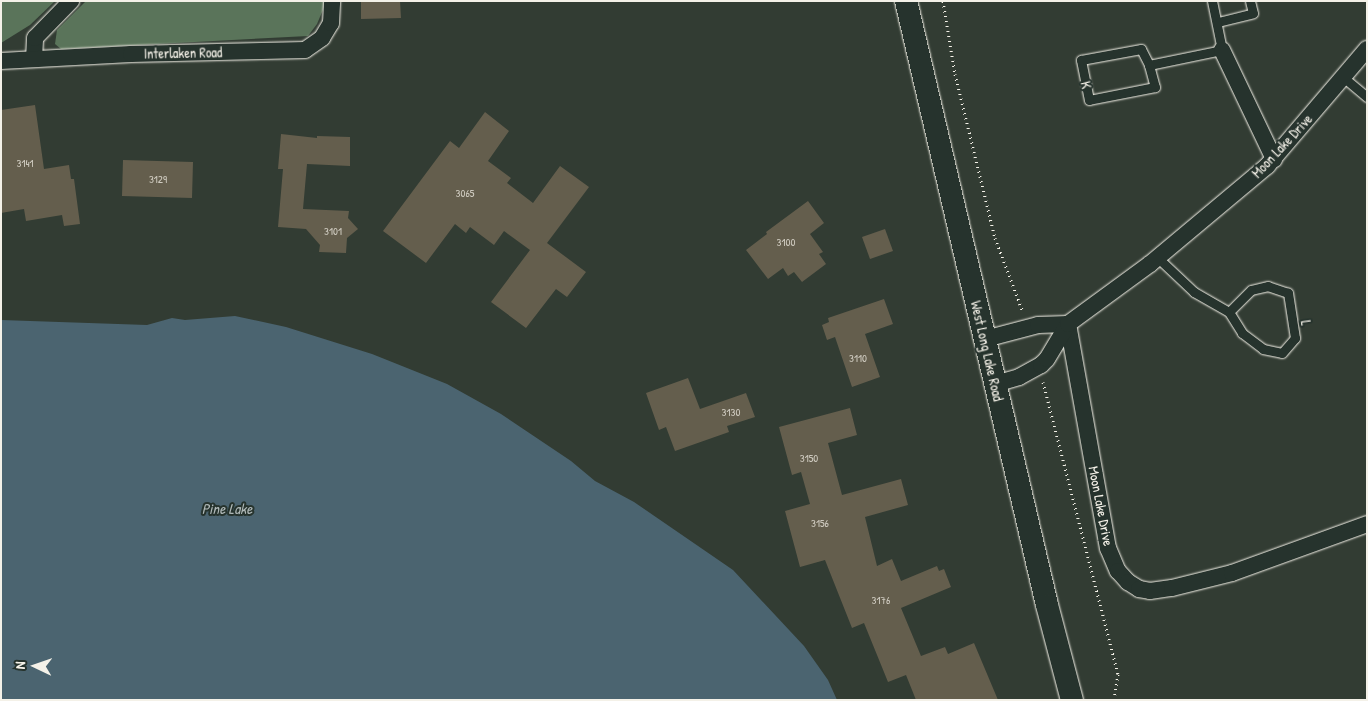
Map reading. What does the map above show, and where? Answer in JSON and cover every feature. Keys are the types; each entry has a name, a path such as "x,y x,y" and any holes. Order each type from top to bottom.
{"main road":[{"name":"West Long Lake Road","path":"906,1 995,384 1072,700"}],"street":[{"path":"34,59 35,38 71,1"},
{"name":"Interlaken Road","path":"1,61 131,54 305,50 322,38 330,23 332,1"},
{"name":"Moon Lake Drive","path":"995,384 1019,377 1041,365 1047,359 1068,324 1158,258 1274,159 1367,49"},
{"path":"1222,50 1274,159"},
{"path":"985,339 1038,325 1068,324"},
{"name":"Moon Lake Drive","path":"1068,324 1108,548 1118,571 1138,589 1150,591 1172,588 1232,573 1367,524"}],"lane":[{"path":"1148,65 1222,50 1218,22 1212,1"},
{"path":"1218,22 1253,13 1250,1"},
{"name":"K","path":"1141,48 1148,65 1155,87 1089,100 1081,60 1141,48"},
{"path":"1343,77 1367,96"},
{"name":"L","path":"1158,258 1194,292 1229,312 1242,333 1263,348 1282,352 1295,338 1288,293 1268,286 1251,290 1229,312"}],"green space":[{"path":"1,1 55,1 30,25 1,43"},
{"path":"86,1 325,1 325,5 317,24 308,36 61,49 55,44 57,30"}],"water":[{"name":"Pine Lake","path":"235,316 286,327 372,354 447,384 501,414 571,461 595,481 634,502 733,570 804,646 828,680 837,700 1,700 1,320 147,325 172,318 185,320"}],"building":[{"path":"361,1 400,1 401,18 361,19"},
{"path":"35,105 44,169 69,165 71,179 74,179 80,224 64,226 62,215 26,221 24,209 1,213 1,110"},
{"path":"485,112 509,131 488,161 511,178 507,183 533,203 560,166 589,187 547,243 586,272 567,297 556,289 526,328 491,302 530,250 504,231 494,245 470,227 466,233 455,224 426,263 383,231 450,141 459,148"},
{"path":"281,134 317,138 317,136 350,137 350,166 307,164 303,209 349,211 348,218 358,229 347,238 346,253 319,252 320,245 306,229 278,227 283,169 278,169"},
{"path":"123,160 193,162 192,198 122,196"},
{"path":"808,201 824,223 810,234 823,252 819,254 826,264 802,282 794,272 788,276 783,268 768,279 746,250 767,234 766,232"},
{"path":"885,229 893,251 870,259 862,237"},
{"path":"884,299 893,324 865,334 880,377 852,387 835,337 827,340 822,325 829,322 828,318"},
{"path":"688,378 700,409 746,393 755,417 727,426 729,432 675,451 666,427 659,430 646,393"},
{"path":"850,408 857,435 828,443 842,495 901,479 908,505 865,517 877,566 892,559 901,581 937,566 939,571 944,569 951,587 901,608 921,656 945,647 948,654 974,643 998,700 916,700 906,675 888,682 864,623 852,628 825,560 800,567 785,511 810,504 801,472 792,475 779,427"}]}
